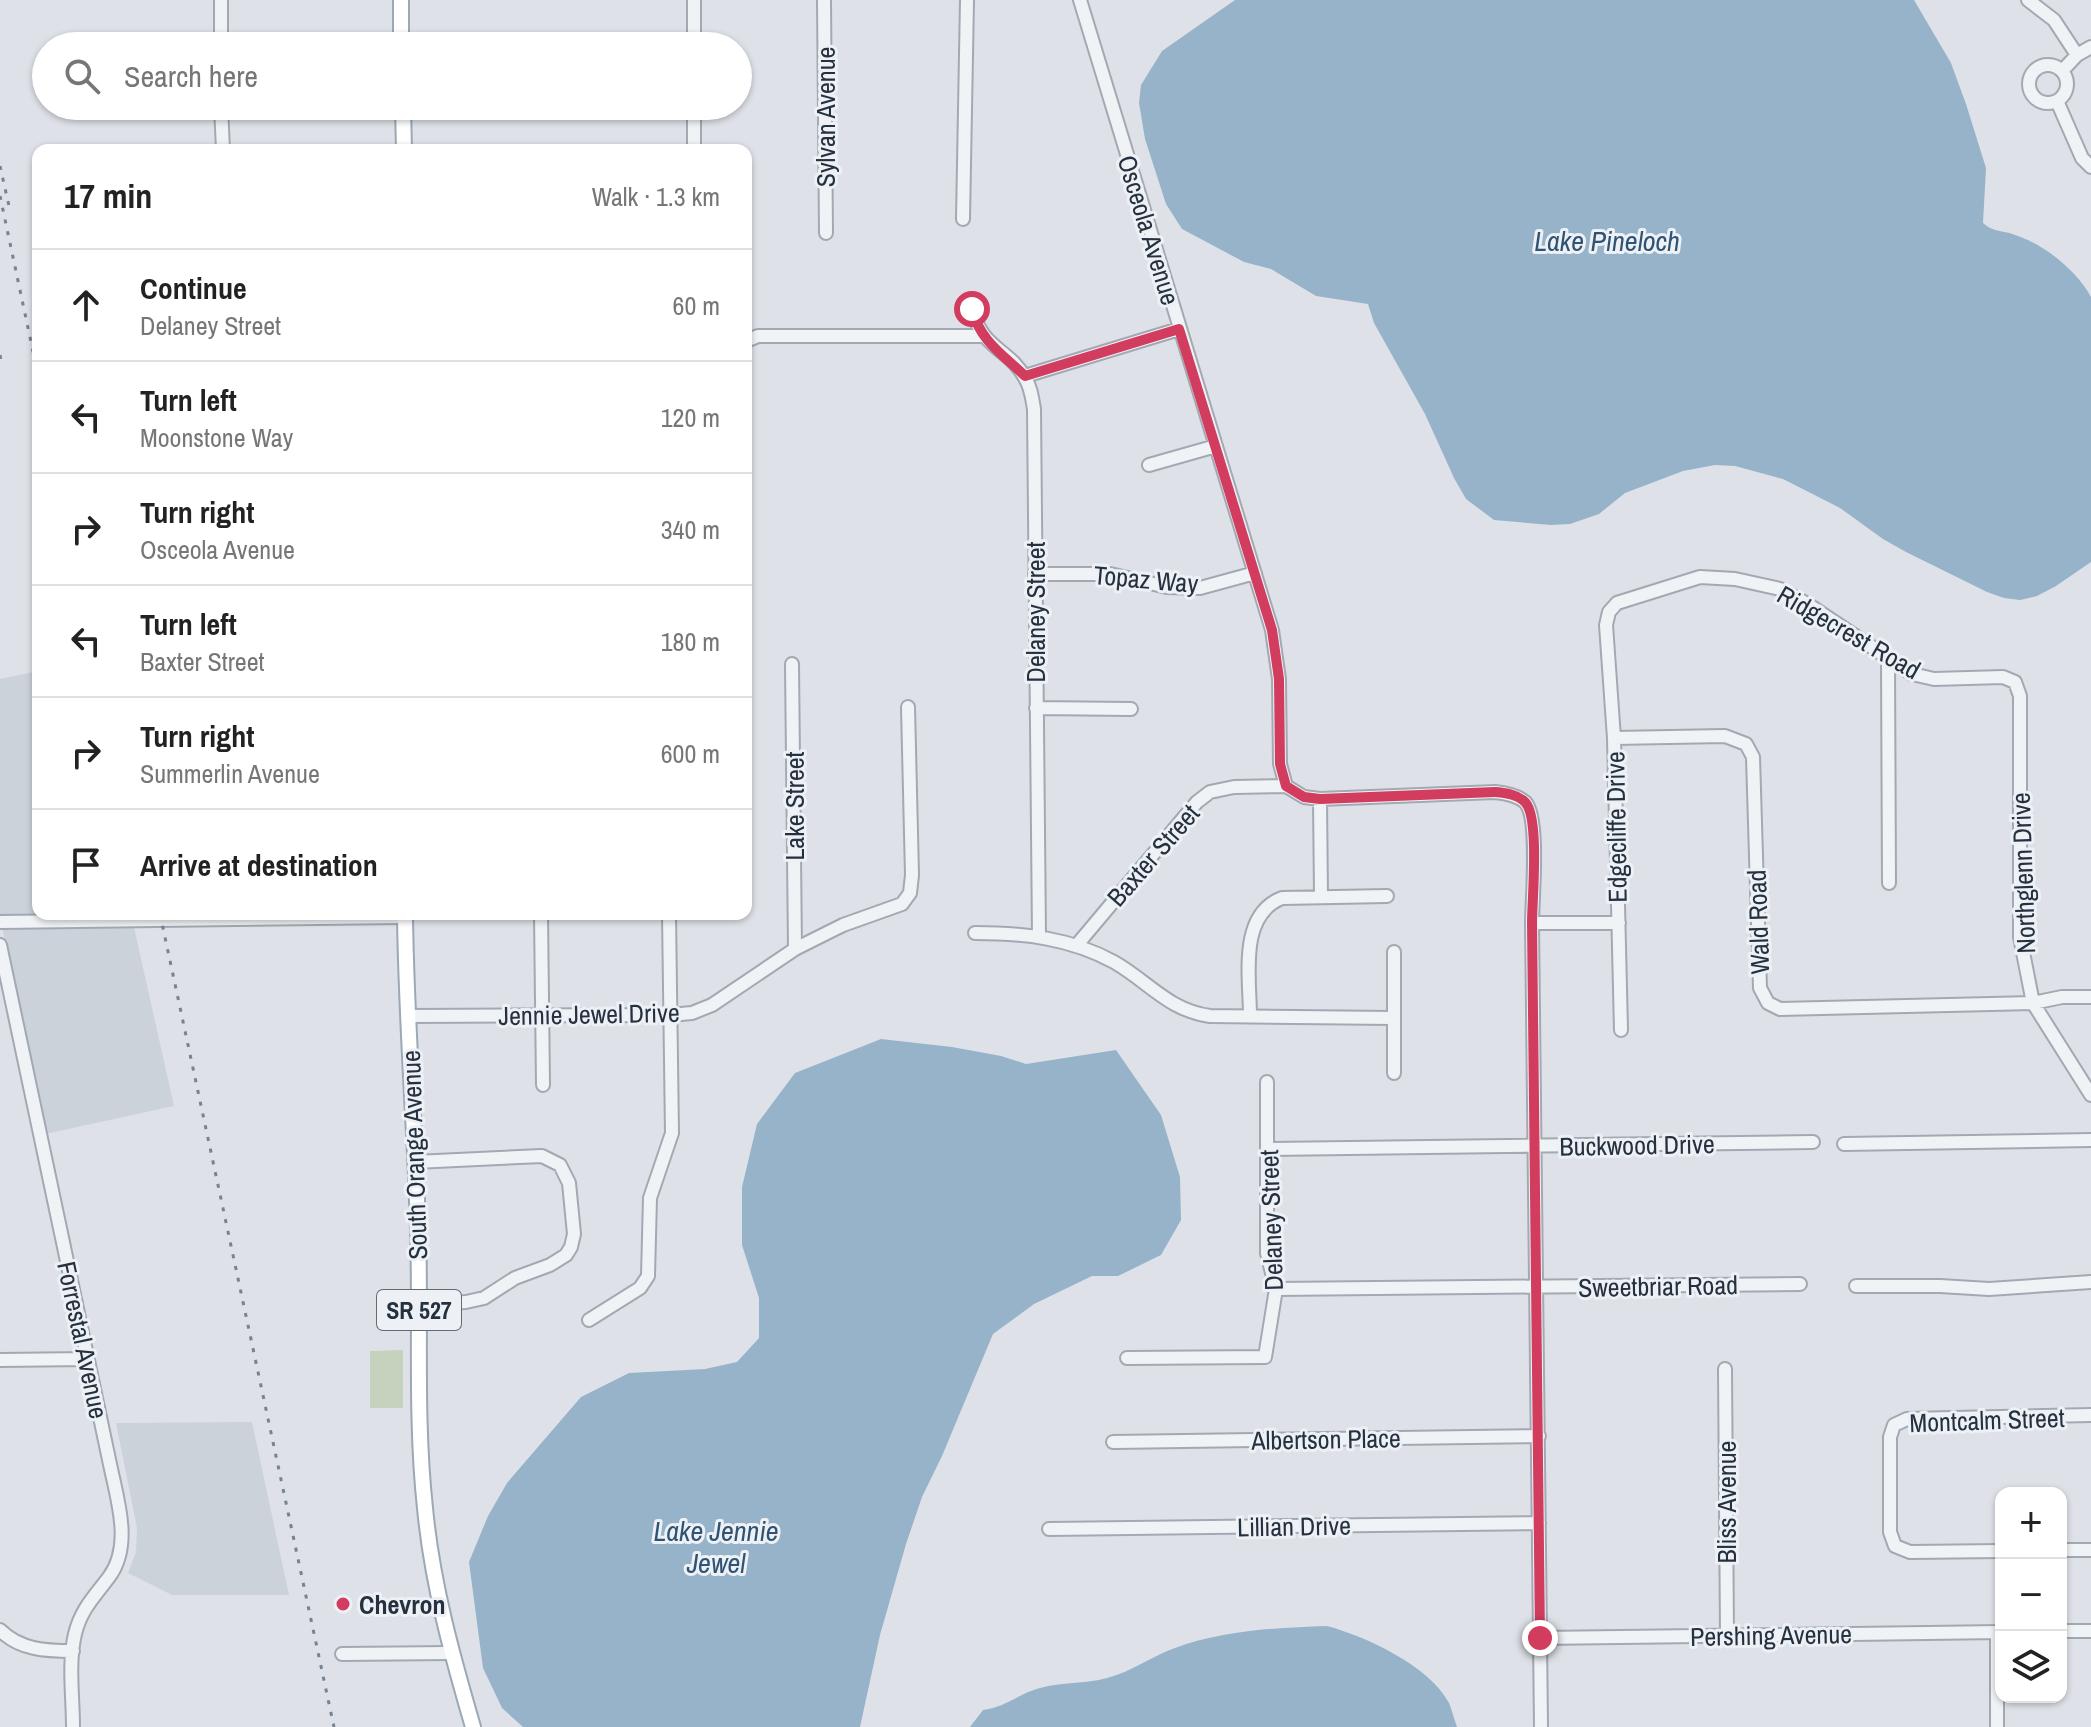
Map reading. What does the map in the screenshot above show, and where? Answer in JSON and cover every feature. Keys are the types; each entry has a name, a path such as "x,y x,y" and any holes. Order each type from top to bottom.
{"main road":[{"path":"401,0 401,32"},
{"path":"403,120 404,144"},
{"name":"South Orange Avenue","path":"405,920 425,1509 437,1592 473,1727"}],"street":[{"path":"221,0 221,32"},
{"path":"694,0 694,32"},
{"name":"Sylvan Avenue","path":"824,0 826,233"},
{"path":"963,219 967,0"},
{"name":"Osceola Avenue","path":"1080,0 1255,573 1276,656 1280,764 1286,786"},
{"path":"2028,0 2054,20 2077,55"},
{"path":"2062,71 2077,55 2091,47"},
{"path":"2050,65 2062,71 2066,90 2057,101 2050,103 2036,99 2029,88 2035,70 2050,65"},
{"path":"2057,101 2082,158 2091,167"},
{"path":"222,120 223,144"},
{"path":"694,120 694,144"},
{"path":"972,309 982,336 1025,376 1179,329"},
{"path":"752,338 758,336 982,336"},
{"name":"Delaney Street","path":"1025,376 1034,409 1039,936"},
{"path":"1149,465 1216,446"},
{"name":"Topaz Way","path":"1035,574 1110,574 1167,587 1200,588 1255,573"},
{"name":"Ridgecrest Road","path":"1606,625 1609,612 1617,603 1700,577 1735,579 1780,589 1912,674 1934,679 2003,677 2015,682"},
{"name":"Edgecliffe Drive","path":"1606,625 1614,738 1621,1030"},
{"path":"1888,660 1889,883"},
{"name":"Lake Street","path":"792,664 795,949"},
{"name":"Northglenn Drive","path":"2015,682 2020,696 2020,937 2033,1003 2091,1095"},
{"name":"Jennie Jewel Drive","path":"409,1016 692,1013 712,1005 795,949 907,899 912,884 908,707"},
{"path":"1036,708 1131,709"},
{"name":"Wald Road","path":"1614,738 1725,736 1746,744 1753,757 1760,988 1768,1003 1780,1009 2033,1003 2062,997 2091,997"},
{"name":"Baxter Street","path":"1076,946 1197,802 1210,792 1223,788 1286,786 1304,797 1320,799 1495,792 1516,797 1525,802 1533,818 1532,923"},
{"path":"1320,799 1321,896"},
{"path":"1250,1016 1250,942 1256,921 1268,903 1282,898 1387,896"},
{"path":"0,922 135,920"},
{"path":"541,920 543,1085"},
{"path":"589,1320 640,1288 648,1276 650,1198 672,1133 669,920"},
{"path":"1541,1727 1532,923 1619,923"},
{"path":"975,933 1039,936 1076,946 1112,961 1179,1008 1210,1016 1393,1018"},
{"name":"Forrestal Avenue","path":"0,945 122,1527 120,1552 111,1575 92,1596 80,1619 73,1651 73,1727"},
{"path":"1394,952 1394,1073"},
{"name":"Delaney Street","path":"1127,1358 1265,1357 1276,1289 1267,1253 1267,1082"},
{"path":"1844,1144 2091,1140"},
{"name":"Buckwood Drive","path":"1268,1149 1813,1142"},
{"path":"415,1162 542,1156 551,1159 567,1174 574,1234 571,1247 560,1260 515,1278 496,1293 466,1302 419,1305"},
{"path":"1856,1286 1989,1289 2091,1282"},
{"name":"Sweetbriar Road","path":"1276,1289 1800,1284"},
{"path":"0,1360 86,1359"},
{"name":"Bliss Avenue","path":"1725,1369 1727,1635"},
{"name":"Montcalm Street","path":"1995,1551 1910,1552 1895,1546 1890,1532 1890,1437 1894,1425 1907,1419 2091,1415"},
{"name":"Albertson Place","path":"1113,1442 1539,1436"},
{"name":"Lillian Drive","path":"1049,1529 1539,1523"},
{"path":"2067,1550 2091,1550"},
{"path":"0,1630 13,1642 29,1648 73,1651"},
{"path":"2067,1631 2091,1631"},
{"name":"Pershing Avenue","path":"1540,1638 1995,1632"},
{"path":"342,1654 451,1653"},
{"path":"1997,1727 1998,1703"}],"shaded area":[{"path":"32,672 32,920 132,920 174,1106 45,1134 0,917 0,679"},
{"path":"252,1422 289,1595 172,1595 128,1573 136,1552 137,1528 116,1423"}],"green space":[{"path":"403,1350 403,1408 370,1408 370,1351"}],"water":[{"name":"Lake Pineloch","path":"1235,0 1914,0 1951,63 1986,168 1983,223 2029,240 2050,253 2078,278 2091,297 2091,562 2037,596 2020,600 2004,598 1906,552 1840,508 1783,479 1735,466 1715,465 1683,471 1625,493 1599,514 1570,524 1494,520 1466,499 1425,414 1374,323 1368,304 1316,296 1271,269 1244,262 1182,229 1166,204 1145,139 1139,103 1141,85 1162,51"},
{"name":"Lake Jennie Jewel","path":"881,1039 952,1047 1026,1064 1116,1050 1161,1115 1180,1177 1181,1220 1161,1255 1118,1276 1092,1276 1034,1304 993,1334 922,1497 906,1544 880,1635 860,1727 523,1727 502,1708 483,1668 469,1562 488,1516 507,1483 581,1397 629,1373 705,1369 737,1362 759,1338 759,1298 742,1245 742,1187 757,1124 795,1073"},
{"path":"1327,1626 1377,1645 1412,1665 1440,1689 1449,1703 1457,1727 970,1727 983,1710 1033,1690 1107,1678 1194,1642 1250,1631"}],"railway":[{"path":"0,166 9,206"},
{"path":"0,196 32,347"},
{"path":"0,355 2,365"},
{"path":"161,920 334,1727"}],"place":[{"name":"Chevron","path":"343,1604"}],"route":[{"path":"972,309 982,336 1025,376 1179,329 1272,630 1279,679 1280,764 1286,786 1304,797 1320,799 1495,792 1525,802 1533,818 1540,1638"}]}
